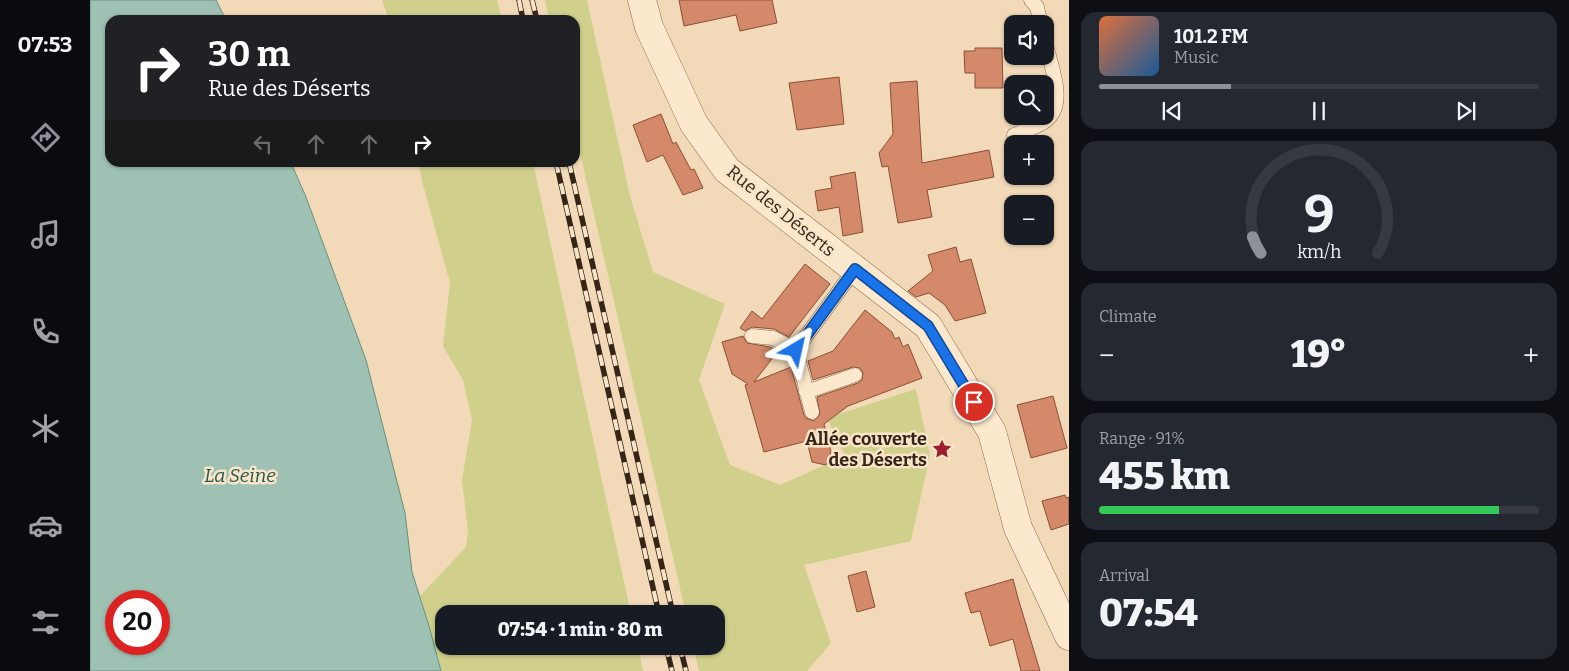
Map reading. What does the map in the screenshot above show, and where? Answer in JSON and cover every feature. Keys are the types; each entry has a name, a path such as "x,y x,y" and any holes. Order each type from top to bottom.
{"street":[{"name":"Rue des Déserts","path":"642,0 649,27 694,124 727,170 928,326 992,432 1018,528 1069,636"}],"lane":[{"path":"1031,0 1038,7 1039,15"},
{"path":"1014,135 1044,122 1055,111 1057,95 1050,65"},
{"path":"796,350 855,269"},
{"path":"752,336 773,338 796,350 812,412"},
{"path":"806,392 855,375"}],"green space":[{"path":"382,0 497,0 501,15 387,15"},
{"path":"545,0 587,0 630,196 653,272 725,304 699,380 730,465 780,485 845,456 827,418 916,389 930,455 911,541 804,565 831,643 807,671 699,671 695,655 725,655 725,605 684,605 580,154 580,15 548,15"},
{"path":"420,167 534,167 629,605 435,605 435,650 420,596 466,547 468,532 462,480 472,420 463,380 443,346 450,283"},
{"path":"437,655 640,655 643,671 441,671"}],"water":[{"name":"La Seine","path":"90,0 216,0 224,15 105,15 105,167 293,167 306,197 366,360 405,513 412,572 429,626 435,655 437,655 441,671 90,671"}],"building":[{"path":"679,0 772,0 777,23 740,31 736,15 684,26"},
{"path":"975,48 1002,48 1003,88 975,88 975,73 965,73 964,51 975,51"},
{"path":"839,77 844,124 797,130 789,83"},
{"path":"917,81 922,163 989,150 994,177 927,190 932,217 898,223 888,166 882,167 879,153 893,134 890,83"},
{"path":"661,114 673,144 676,142 691,170 694,169 703,188 683,195 663,155 647,162 633,125"},
{"path":"855,172 863,232 843,236 839,207 818,211 815,191 832,188 830,177"},
{"path":"956,247 960,262 971,259 986,313 955,321 945,305 929,293 916,297 908,291 933,271 928,255"},
{"path":"805,264 830,284 789,337 774,329 752,327 745,331 740,328 752,311 762,319"},
{"path":"865,310 892,332 895,339 899,337 903,347 908,344 922,378 848,406 824,424 831,452 826,465 812,462 807,441 764,452 745,385 748,384 732,374 722,342 743,336 747,343 770,347 778,351 754,382 791,367 804,415 806,418 814,421 820,414 817,397 858,383 862,380 863,373 860,368 853,367 813,380 808,361 833,351"},
{"path":"1053,396 1067,448 1031,458 1017,405"},
{"path":"1065,495 1066,498 1069,497 1069,524 1051,530 1042,501"},
{"path":"866,571 875,607 857,612 848,576"},
{"path":"1013,579 1040,671 1021,671 1013,639 990,646 980,611 971,613 965,593"}],"railway":[{"path":"519,0 522,15"},
{"path":"532,0 536,15"},
{"path":"557,167 657,605"},
{"path":"570,167 671,605"},
{"path":"668,655 672,671"},
{"path":"682,655 686,671"}],"place":[{"name":"Allée couverte des Déserts","path":"942,449"}],"route":[{"path":"796,350 855,269 928,326 974,402"}]}
